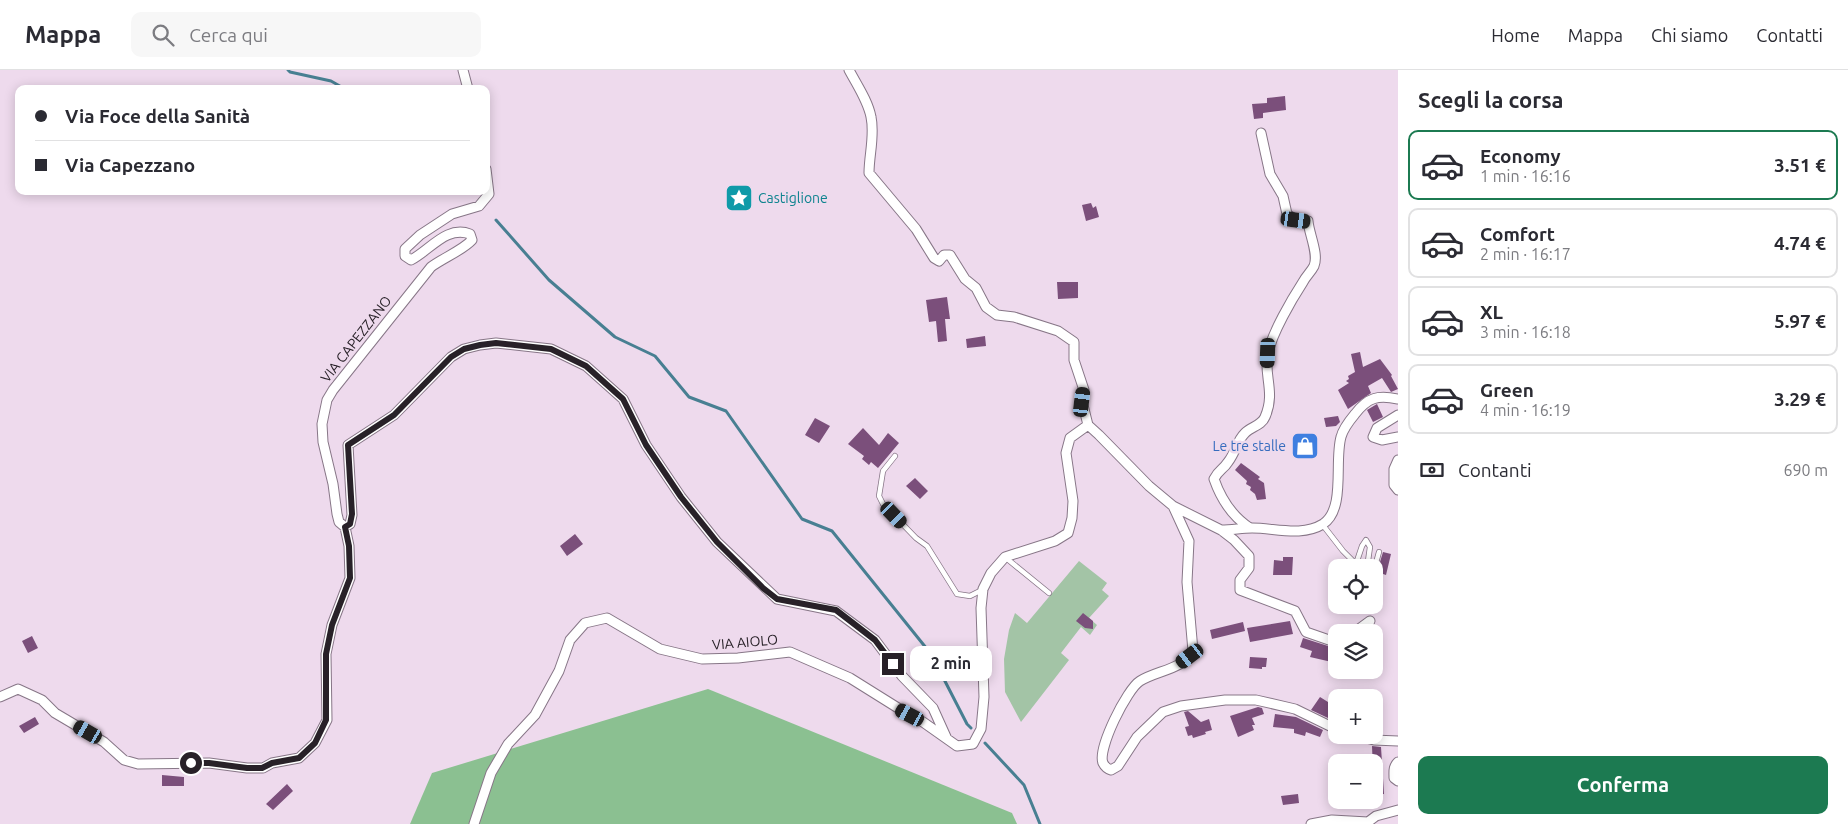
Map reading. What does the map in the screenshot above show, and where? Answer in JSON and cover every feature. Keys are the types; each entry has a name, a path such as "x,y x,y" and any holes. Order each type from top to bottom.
{"street":[{"path":"463,70 467,85"},
{"path":"849,70 872,118 872,147 869,173 916,229 934,258 939,261 944,255 950,255 965,279 976,288 986,307 997,315 1014,317 1058,331 1074,342 1074,360 1084,390 1082,402 1088,426 1149,486 1173,506 1221,530 1234,540 1249,556 1249,568 1240,580 1240,590 1295,611 1306,632 1328,640"},
{"path":"1250,528 1239,521 1218,491 1214,480 1219,470 1227,464 1238,441 1247,431 1264,420 1270,396 1268,353 1280,323 1302,282 1314,265 1314,253 1308,221 1296,220 1287,214 1283,196 1270,174 1261,132"},
{"name":"VIA CAPEZZANO","path":"345,527 340,522 337,514 333,484 322,442 322,424 327,400 431,267 472,240 470,234 463,232 450,234 411,260 405,256 405,249 420,235 452,214 479,206 488,195"},
{"path":"0,697 18,689 42,700 55,713 104,742 124,760 138,764 209,763 262,768 272,763 299,758 315,743 326,720 326,654 332,625 350,578 349,546 345,527 350,524 352,514 348,445 354,439 394,415 451,357 464,349 496,343 551,349 586,366 623,399 646,445 681,497 717,542 763,588 777,599 836,610 875,640 902,676 933,708 947,740 957,746 973,744 981,729 984,697 980,608 983,589 991,573 1005,557 1055,541 1068,533 1072,518 1073,501 1066,453 1070,438 1088,426"},
{"path":"1221,530 1238,531 1250,528 1290,531 1313,529 1328,520 1336,502 1341,436 1351,418 1360,407 1378,396 1398,399"},
{"path":"1398,415 1377,428 1373,436 1382,440 1398,437"},
{"path":"1398,460 1394,469 1394,485 1398,490"},
{"path":"1173,506 1189,540 1187,582 1193,651 1190,656 1176,666 1140,681 1132,688 1114,722 1103,750 1102,762 1106,768 1111,770 1118,766 1136,737 1163,712 1181,706 1225,700 1256,700 1295,709 1328,725"},
{"name":"VIA AIOLO","path":"474,824 490,773 508,744 535,716 559,671 570,640 585,623 607,618 660,648 702,659 738,658 790,652 850,678 923,722 947,740"},
{"path":"1366,624 1370,621"},
{"path":"1383,740 1398,741"},
{"path":"1398,762 1394,766 1394,778 1398,781"},
{"path":"1311,824 1332,820 1369,823 1376,816 1398,810"}],"lane":[{"path":"895,456 883,471 879,496 883,504 916,538 927,546 957,594 970,596 983,589"},
{"path":"1322,524 1343,552 1351,559"},
{"path":"1357,559 1366,540 1370,547 1368,559"},
{"path":"1377,559 1379,552"},
{"path":"1005,557 1049,593"}],"green space":[{"path":"1079,561 1107,583 1102,590 1109,596 1089,618 1097,625 1090,635 1081,627 1061,653 1069,660 1021,722 1005,692 1004,659 1009,630 1015,613 1027,623"},
{"path":"708,689 1012,813 1017,824 410,824 432,773"}],"building":[{"path":"1285,96 1286,110 1263,113 1263,118 1254,119 1252,104 1267,103 1267,98"},
{"path":"1091,203 1093,208 1096,206 1099,217 1086,221 1082,205"},
{"path":"1057,282 1078,282 1078,298 1058,299"},
{"path":"947,297 950,319 945,319 947,341 938,342 936,321 929,322 926,300"},
{"path":"985,336 986,346 967,348 966,339"},
{"path":"1360,352 1363,367 1380,359 1392,375 1398,389 1391,392 1382,378 1368,386 1371,393 1348,409 1338,390 1349,383 1346,381 1349,379 1348,376 1355,372 1351,354"},
{"path":"1377,404 1383,417 1373,422 1367,410"},
{"path":"1338,416 1340,422 1336,426 1326,427 1324,418"},
{"path":"815,418 830,426 819,443 805,435"},
{"path":"863,428 879,445 888,433 899,443 878,468 871,462 869,465 862,459 864,456 848,444"},
{"path":"1241,463 1260,477 1258,479 1264,483 1266,499 1257,500 1255,494 1250,490 1251,487 1246,484 1247,481 1235,470"},
{"path":"915,478 928,491 920,499 906,486"},
{"path":"575,534 583,544 567,556 560,546"},
{"path":"1383,552 1391,554 1386,575 1383,574 1383,559 1381,559"},
{"path":"1283,557 1293,557 1292,575 1273,575 1274,560 1283,561"},
{"path":"1083,613 1093,621 1093,629 1085,628 1076,621"},
{"path":"1290,621 1293,634 1250,642 1247,628"},
{"path":"1243,622 1245,631 1212,639 1210,630"},
{"path":"32,636 38,648 28,653 22,641"},
{"path":"1303,638 1328,646 1328,661 1310,657 1312,651 1300,647"},
{"path":"1250,657 1267,658 1266,667 1262,667 1262,669 1249,668"},
{"path":"1320,697 1328,702 1328,718 1311,710"},
{"path":"1258,707 1262,708 1264,714 1252,718 1255,725 1252,725 1254,730 1238,737 1230,716"},
{"path":"1188,711 1201,722 1209,719 1212,730 1193,738 1192,735 1188,736 1185,727 1189,726 1184,712"},
{"path":"1275,714 1296,717 1323,730 1320,737 1306,732 1305,736 1294,733 1294,729 1273,727"},
{"path":"35,717 39,724 24,733 19,726"},
{"path":"1372,746 1381,747 1381,754 1372,754"},
{"path":"162,775 184,777 184,786 162,786"},
{"path":"287,784 293,791 273,810 266,804"},
{"path":"1298,794 1299,803 1283,805 1281,796"}],"waterway":[{"path":"288,70 331,81 338,85"},
{"path":"496,220 549,280 615,337 655,356 689,397 726,411 802,519 832,531 931,654 967,724 971,728"},
{"path":"985,743 1024,785 1040,824"}],"place":[{"name":"Castiglione","path":"739,198"},
{"name":"Le tre stalle","path":"1305,446"}],"route":[{"path":"191,763 262,768 272,763 299,758 315,743 326,720 326,654 332,625 350,578 349,546 345,527 350,524 352,514 348,445 354,439 394,415 451,357 464,349 480,345 496,343 551,349 586,366 623,399 646,445 681,497 717,542 763,588 777,599 792,604 836,610 875,640 893,664"}]}
